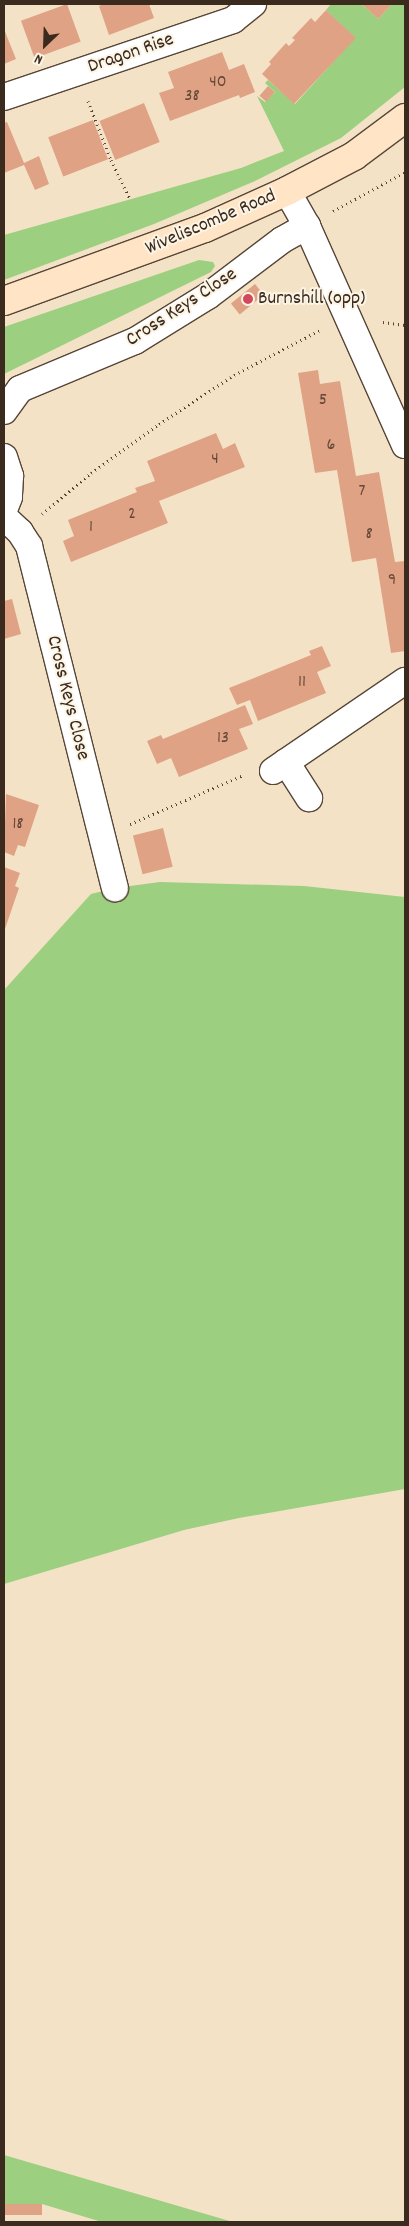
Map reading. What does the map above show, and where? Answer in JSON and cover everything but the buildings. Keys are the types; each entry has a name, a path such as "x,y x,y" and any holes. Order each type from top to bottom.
{"main road":[{"name":"Wiveliscombe Road","path":"4,302 204,228 287,191 354,156 405,118"}],"street":[{"name":"Dragon Rise","path":"4,97 233,20 253,4"},
{"path":"287,191 306,226 405,445"},
{"name":"Cross Keys Close","path":"4,411 20,389 135,341 208,296 282,240 306,226"},
{"path":"4,457 10,476 9,497 4,510"},
{"name":"Cross Keys Close","path":"12,525 29,546 114,888"},
{"path":"309,798 279,767 405,681"}],"path":[{"path":"77,72 111,160 130,199"},
{"path":"306,226 405,172"},
{"path":"12,525 91,473 158,424 234,375 307,335 348,317 405,325"},
{"path":"102,837 262,767 279,767"}],"green space":[{"path":"331,4 362,4 378,19 392,4 405,4 405,87 341,138 255,181 154,224 4,280 4,235 241,168 284,151 257,96 265,102 275,92 265,83 268,80 295,104 355,38 326,10"},
{"path":"199,260 213,262 215,266 211,272 4,374 4,327"},
{"path":"160,882 304,886 405,897 405,1489 239,1518 184,1530 4,1584 4,990 91,894 115,888"},
{"path":"4,2155 233,2222 102,2222 42,2204 4,2204"}],"place":[{"name":"Burnshill (opp)","path":"248,299"}]}
